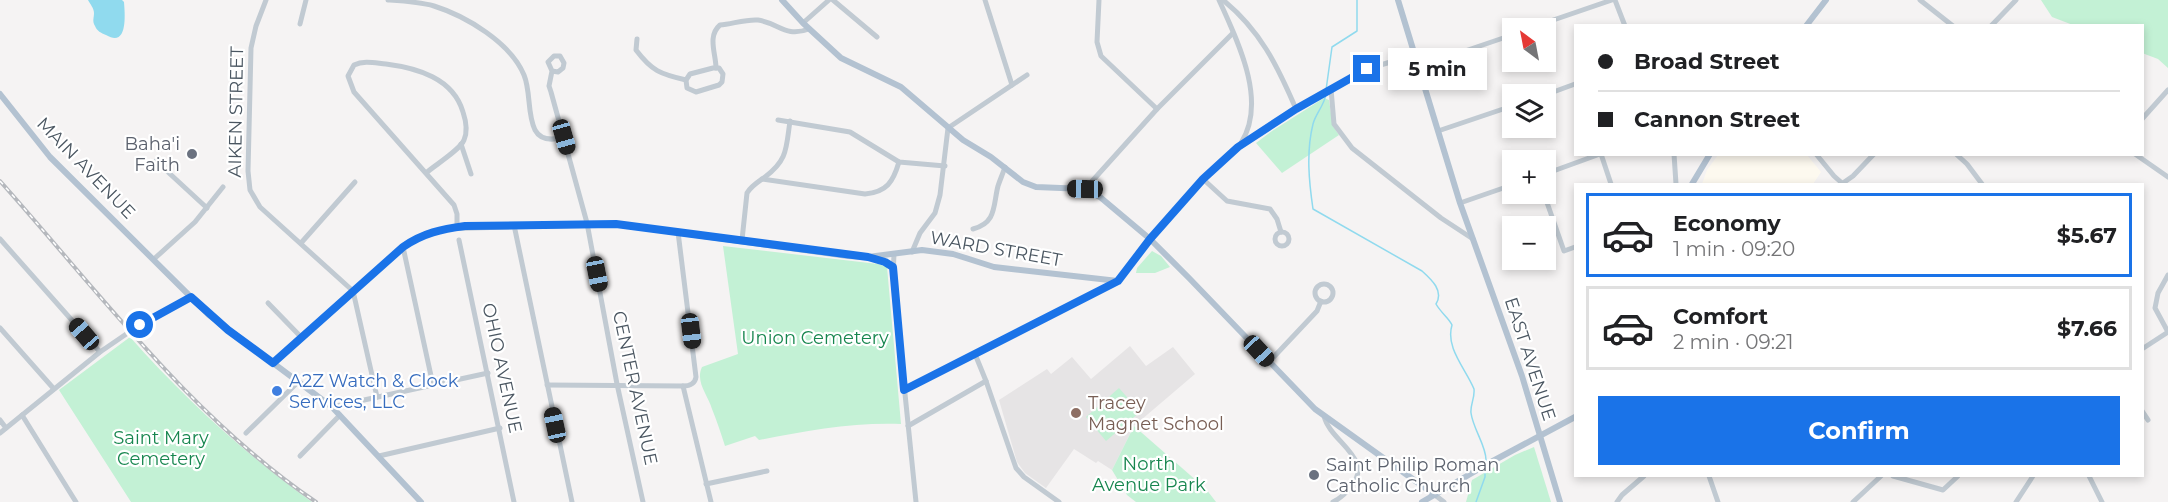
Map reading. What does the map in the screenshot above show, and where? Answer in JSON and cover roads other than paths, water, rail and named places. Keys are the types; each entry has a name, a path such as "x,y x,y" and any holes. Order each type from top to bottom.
{"main road":[{"path":"782,0 841,58 900,87 917,99 948,129 1005,167 1023,182 1036,187 1085,189 1100,197 1150,239 1207,296 1303,399 1435,495"},
{"name":"EAST AVENUE","path":"1398,0 1460,202 1522,376 1560,502"},
{"path":"1808,24 1826,0"},
{"name":"MAIN AVENUE","path":"0,94 50,157 191,297 228,330 332,407 421,502"},
{"path":"1693,183 1709,156"},
{"name":"WARD STREET","path":"273,363 403,247 426,234 457,227 616,224 868,257 922,250 953,254 994,267 1118,281"},
{"path":"1118,281 1150,239"},
{"path":"1422,502 1574,418"}],"street":[{"name":"AIKEN STREET","path":"266,0 251,48 249,185 260,207 353,291"},
{"path":"300,24 306,0"},
{"path":"388,0 433,6 494,37 507,49 524,74 535,129 542,137 554,140 564,137"},
{"path":"716,68 690,75 686,80 687,88 692,92 719,85 723,78 723,74 716,68 712,45 716,28 720,25 758,20 788,32 799,32 831,0 877,37"},
{"path":"985,0 1012,85"},
{"path":"1100,0 1096,42 1101,56 1157,109"},
{"path":"1221,0 1246,64 1251,118 1246,134 1238,147"},
{"path":"1221,0 1254,29 1278,67 1296,109"},
{"path":"1556,19 1613,0 1624,24"},
{"path":"1920,0 1950,24"},
{"path":"1993,24 2016,0"},
{"path":"1085,189 1157,109 1233,33"},
{"path":"1418,67 1502,38"},
{"path":"637,39 636,50 649,67 666,75 686,80"},
{"path":"1150,239 1203,179 1238,147 1296,109 1367,69 1414,55"},
{"path":"457,227 455,207 354,92 348,79 354,65 362,62 418,70 436,79 454,95 462,109 466,126 461,144 471,174"},
{"name":"CENTER AVENUE","path":"552,71 549,86 587,223 617,384 643,502"},
{"path":"912,252 920,233 935,213 945,166 948,129 1027,75"},
{"path":"1556,91 1574,84"},
{"path":"1330,89 1334,124 1352,148 1441,218 1473,239"},
{"path":"2144,116 2168,90"},
{"path":"1438,131 1502,109"},
{"path":"778,120 850,132 898,162 945,166"},
{"path":"742,240 747,193 750,187 783,161 790,121"},
{"path":"426,172 461,144"},
{"path":"1556,170 1595,156"},
{"path":"1602,156 1611,183"},
{"path":"1674,156 1676,183"},
{"path":"1818,156 1843,183"},
{"path":"1845,183 1872,156"},
{"path":"1958,156 1981,183"},
{"path":"2138,156 2168,177"},
{"path":"156,161 207,208"},
{"path":"762,179 865,194 873,193 883,191 890,186 898,162"},
{"path":"973,229 982,227 990,219 1005,167"},
{"path":"1203,179 1227,201 1270,209 1277,219 1281,232"},
{"path":"302,243 355,183"},
{"path":"154,259 207,208 223,187"},
{"path":"1460,202 1502,188"},
{"path":"1548,204 1564,251 1574,247"},
{"path":"514,225 572,502"},
{"path":"547,385 683,386 693,384 696,377 678,232"},
{"path":"0,239 3,247 100,352"},
{"name":"OHIO AVENUE","path":"459,240 514,502"},
{"path":"403,247 433,385"},
{"path":"894,254 893,267 916,502"},
{"name":"WARD STREET","path":"868,257 893,267"},
{"path":"2144,349 2168,332 2155,308 2158,293 2168,275"},
{"path":"904,390 1118,281"},
{"path":"353,291 377,397"},
{"path":"0,432 100,352 138,326 191,297"},
{"path":"1269,362 1317,311 1321,301"},
{"path":"268,303 302,338"},
{"path":"0,328 54,389"},
{"path":"975,354 1016,468 1024,477 1059,502"},
{"path":"332,407 488,373"},
{"path":"246,433 299,381"},
{"path":"908,426 986,381"},
{"path":"683,386 711,502"},
{"path":"2144,414 2148,420"},
{"path":"22,415 76,502"},
{"path":"300,456 340,415"},
{"path":"1324,416 1326,425 1351,453 1359,467 1358,477 1354,484 1334,502"},
{"path":"0,420 6,428"},
{"path":"378,456 500,428"},
{"path":"706,484 767,471"},
{"path":"1617,502 1643,477"},
{"path":"1712,477 1718,502"},
{"path":"1853,502 1880,477"},
{"path":"1897,477 1943,490 1957,477"},
{"path":"2016,502 2032,477"},
{"path":"2090,477 2102,502"},
{"path":"1435,495 1443,502"}],"water":[{"path":"88,0 122,0 124,2 122,34 113,38 97,29 93,9"}],"waterway":[{"path":"1326,90 1332,47 1357,31 1357,0"},
{"path":"1326,94 1313,124 1309,145 1309,178 1313,209 1422,271 1436,286 1439,295 1436,304 1452,325 1451,342 1474,389 1471,413 1486,461"},
{"path":"1476,502 1485,477 1485,469"}],"railway":[{"path":"0,181 148,351 187,392 228,432 316,502"}],"place":[{"name":"Baha'i Faith","path":"192,154"},
{"name":"A2Z Watch & Clock Services, LLC","path":"277,391"},
{"name":"Tracey Magnet School","path":"1076,413"},
{"name":"Saint Philip Roman Catholic Church","path":"1314,475"}],"park label":[{"name":"Union Cemetery","path":"815,338"},
{"name":"Saint Mary Cemetery","path":"161,448"},
{"name":"North Avenue Park","path":"1149,474"}]}
